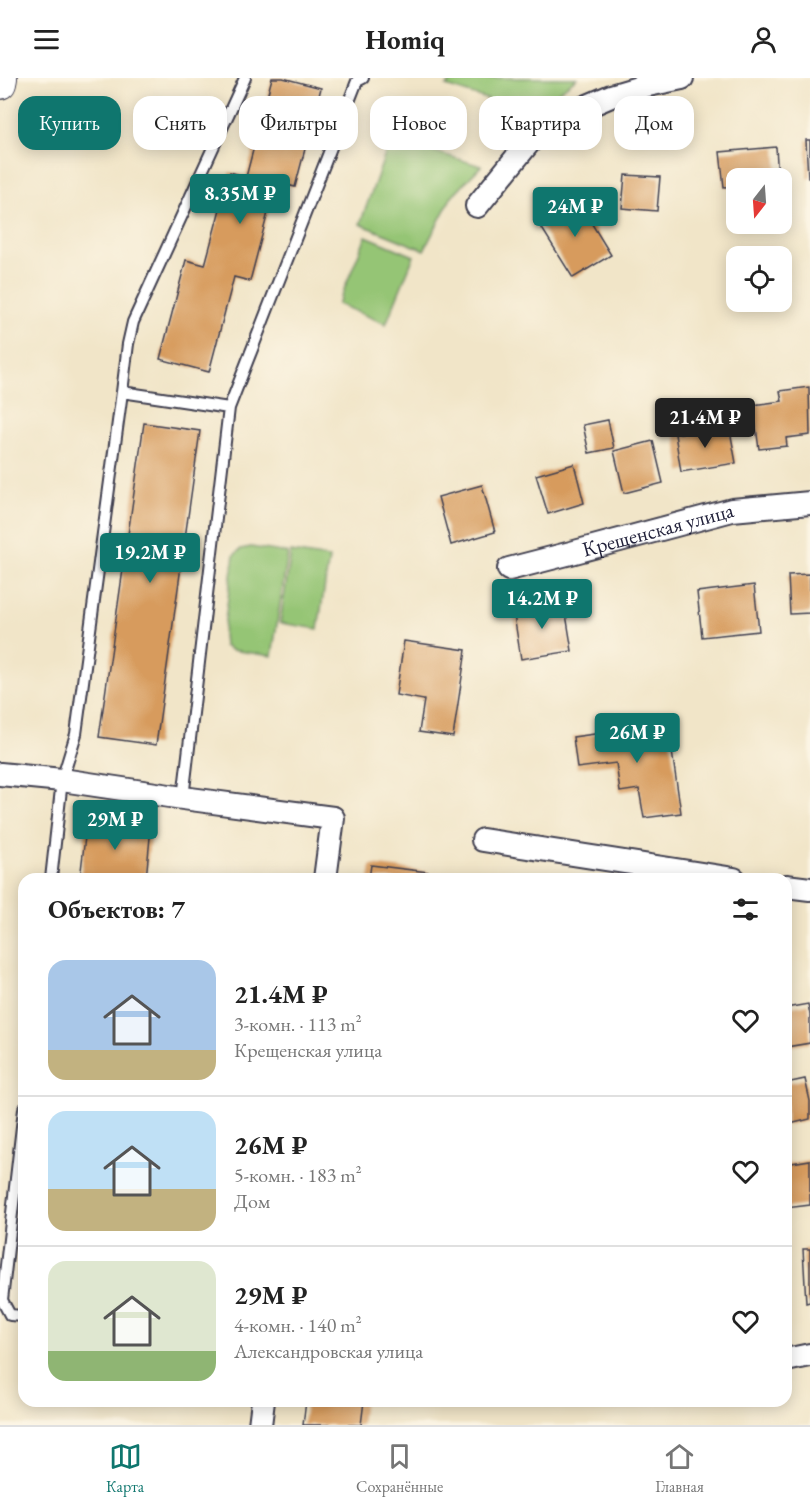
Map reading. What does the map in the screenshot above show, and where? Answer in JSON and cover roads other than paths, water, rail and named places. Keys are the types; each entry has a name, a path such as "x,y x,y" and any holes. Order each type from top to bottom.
{"main road":[{"path":"0,83 1,78"}],"street":[{"path":"477,206 530,141 544,130 611,96 682,78"},
{"name":"Крещенская улица","path":"509,568 732,510 810,503"},
{"path":"0,774 62,780 343,819 329,847 326,873"},
{"path":"483,840 695,873"},
{"path":"792,887 810,889"},
{"path":"792,1359 810,1355"},
{"path":"260,1425 262,1407"}],"lane":[{"path":"52,873 62,780 76,734 128,344 133,322 245,78"},
{"path":"183,798 229,408 356,79"},
{"path":"122,392 229,408"},
{"path":"18,1161 2,1300 10,1315 18,1316"}]}
